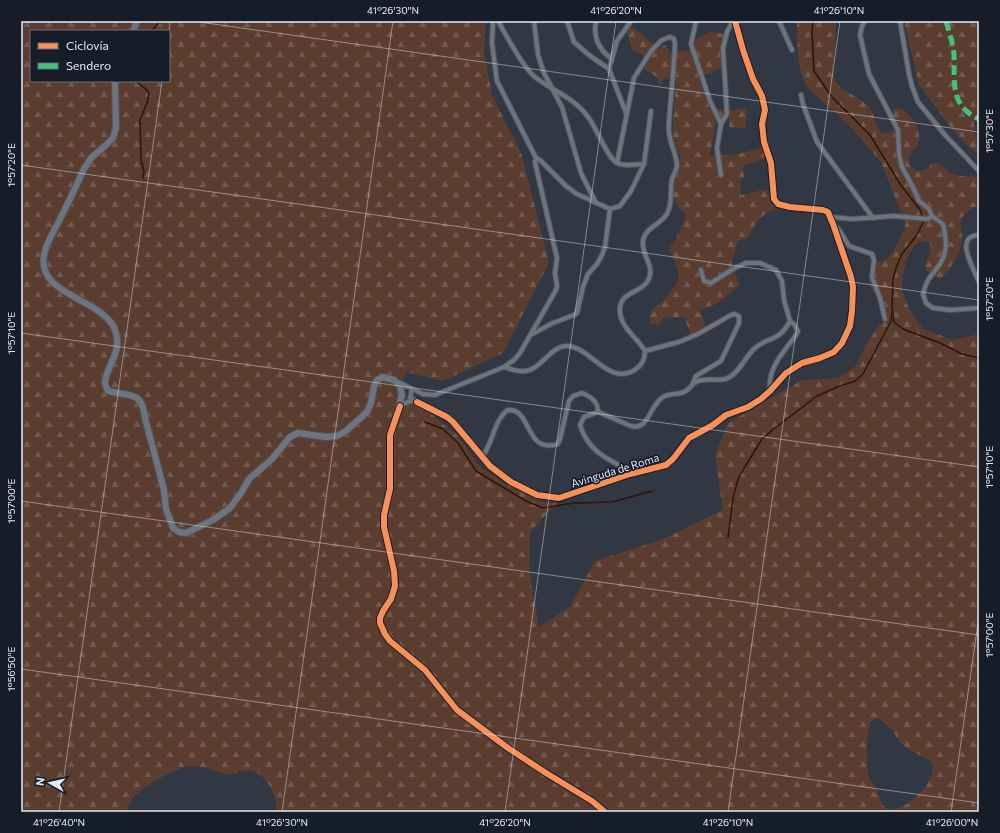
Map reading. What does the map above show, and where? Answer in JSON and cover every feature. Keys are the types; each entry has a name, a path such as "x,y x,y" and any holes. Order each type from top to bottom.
{"street":[{"path":"493,21 492,43 497,81 536,158 540,160 566,186 577,194 610,209 620,206 631,191 644,164 652,111"},
{"path":"498,21 531,73 580,107 589,117 611,156 617,163 624,165 644,164"},
{"path":"534,21 538,55 544,73 562,107 581,173 596,202"},
{"path":"567,21 574,42 589,55 609,68"},
{"path":"596,21 595,35 598,43 607,56 612,59"},
{"path":"626,114 614,85 609,68 617,41 630,21"},
{"path":"696,21 691,44 710,101 721,124"},
{"path":"721,175 717,148 721,124 728,114 723,48 727,32 734,21"},
{"path":"734,21 753,79 762,96 765,110 762,124 764,142 771,163 774,199 778,204 790,207 823,210 828,212 831,217 852,219 894,216 920,218 930,217 943,224 946,246 944,256 940,264 928,280 925,287 923,294 926,303 933,308 950,310 979,308"},
{"path":"779,21 792,50"},
{"path":"865,21 860,35 869,74 898,130 899,154 902,167 919,201 929,209 930,217"},
{"path":"900,21 909,74 918,102 945,135 979,171"},
{"path":"504,367 520,371 533,369 559,348 566,346 574,347 613,372 621,374 630,373 639,367 644,359 645,351 641,344 625,326 620,314 620,306 626,296 646,283 650,275 650,266 643,242 645,234 665,218 669,209 672,181 677,166 669,132 675,44 674,38 670,37 662,40 651,51 634,78 617,163"},
{"path":"115,82 116,128 112,138 91,158 84,169 49,242 44,255 45,269 54,284 86,303 107,318 116,332 116,350 106,377 105,384 108,391 133,396 140,400 144,407 145,418 164,490 166,509 173,528 179,532 186,533 213,520 230,508 249,479 272,459 290,436 298,433 326,437 337,436 346,431 367,412 371,403 374,386 377,380 382,377 394,380 427,395 439,394 504,367 517,356 554,294 557,286 555,273 556,258 535,162 536,158"},
{"path":"801,95 817,142 873,218"},
{"path":"531,334 574,315 577,312 588,274 597,264 605,247 610,209"},
{"name":"Avinguda de Roma","path":"402,394 405,397 413,399 440,413 453,422 490,466 511,482 537,495 559,498 630,474 666,465 673,460 689,438 713,425 726,415 748,407 770,391 786,373 802,363 834,352 842,343 850,326 853,287 831,217"},
{"path":"833,224 840,231 849,246 872,254 874,260 872,277 880,298 885,319"},
{"path":"979,235 970,237 967,240 965,247 966,253 979,282"},
{"path":"701,270 704,281 710,283 746,263 760,263 776,270 782,281 784,300 790,321 794,324 798,331 772,370 770,391"},
{"path":"630,474 626,469 601,455 588,441 581,430 580,425 584,417 598,412 636,427 641,426 661,399 665,396 686,391 696,376 721,361 739,323 739,316 731,315 698,334 679,342 645,351"},
{"path":"692,383 702,380 728,378 740,368 754,349 783,333 790,321"},
{"path":"394,380 400,386 402,394"},
{"path":"411,389 404,389 390,435 390,489 384,515 384,527 394,570 395,586 380,618 380,623 385,634 390,641 425,670 457,710 508,748 592,801 605,812"},
{"path":"400,406 413,399 411,389"},
{"path":"482,457 487,451 501,417 508,410 514,410 521,414 532,436 548,446 558,444 569,401 573,396 582,393 593,398 598,406 598,412"}],"green space":[{"path":"21,21 486,21 484,52 492,95 522,155 549,263 503,353 443,381 406,372 398,390 399,396 429,412 458,436 479,466 504,483 542,502 557,503 530,532 529,571 539,627 570,607 595,561 661,540 723,510 715,456 728,423 802,380 838,378 855,367 867,343 884,319 882,306 870,285 870,272 874,264 885,260 893,252 905,227 905,223 881,162 849,125 807,87 799,64 797,21 837,21 833,70 836,83 869,107 879,130 882,133 890,133 893,130 895,122 893,111 896,108 904,110 908,114 914,122 919,135 918,144 909,157 910,165 916,170 922,171 934,163 939,163 953,174 979,177 979,205 968,212 961,220 962,243 956,260 940,279 926,270 925,266 931,248 929,242 921,241 914,246 905,263 902,290 909,309 923,329 953,340 979,334 979,812 277,812 273,792 265,780 254,771 245,770 227,774 191,766 177,769 144,788 133,798 127,812 21,812","holes":["877,718 889,726 906,748 932,763 932,771 926,787 920,794 897,809 889,810 882,803 876,788 871,781 867,768 867,743 870,722"]},
{"path":"904,21 979,21 979,119 974,122 975,132 979,142 979,155 967,145 946,122 919,85"},
{"path":"631,26 659,49 664,45 669,48 670,53 692,50 695,40 710,31 725,34 721,51 721,67 712,73 698,76 710,110 717,108 727,111 747,108 745,128 729,127 729,117 716,119 710,156 737,154 762,148 765,159 743,165 744,178 740,180 741,195 767,189 771,203 776,209 770,211 759,220 748,238 738,241 731,265 740,285 716,304 700,310 706,327 691,335 684,317 663,318 659,325 650,324 650,315 652,310 665,299 679,280 677,268 669,247 675,241 686,216 676,203 672,193 681,157 672,138 676,80 665,78 659,85 657,77 644,69 650,59 632,49 627,32"}],"waterway":[{"path":"153,30 160,21"},
{"path":"813,21 812,32 814,71 832,97 870,135 900,184 921,211 923,223 916,236 902,254 893,279 892,306 894,322 903,329 940,343 962,354 979,358"},
{"path":"136,82 146,89 149,94 140,120 141,160 144,172 143,178"},
{"path":"728,538 733,498 738,479 762,439 817,396 855,381 863,374 891,321 892,313"},
{"path":"425,422 443,429 458,443 476,471 526,501 543,508 574,503 612,502 652,491"}],"marked path":[{"path":"946,21 954,54 954,83 958,100 969,114 979,119"}],"cycle path":[{"path":"417,402 447,417 453,422 490,466 511,482 537,495 559,498 630,474 666,465 673,459 689,438 713,425 726,415 748,407 761,399 786,373 802,363 834,352 842,343 850,326 853,287 851,277 828,212 823,210 790,207 778,204 774,199 771,163 764,142 762,124 765,110 762,96 753,79 735,21"},
{"path":"400,406 390,435 390,489 384,515 384,527 394,571 395,586 391,599 380,618 380,623 385,634 390,641 425,670 457,710 508,748 592,801 605,812"}]}
